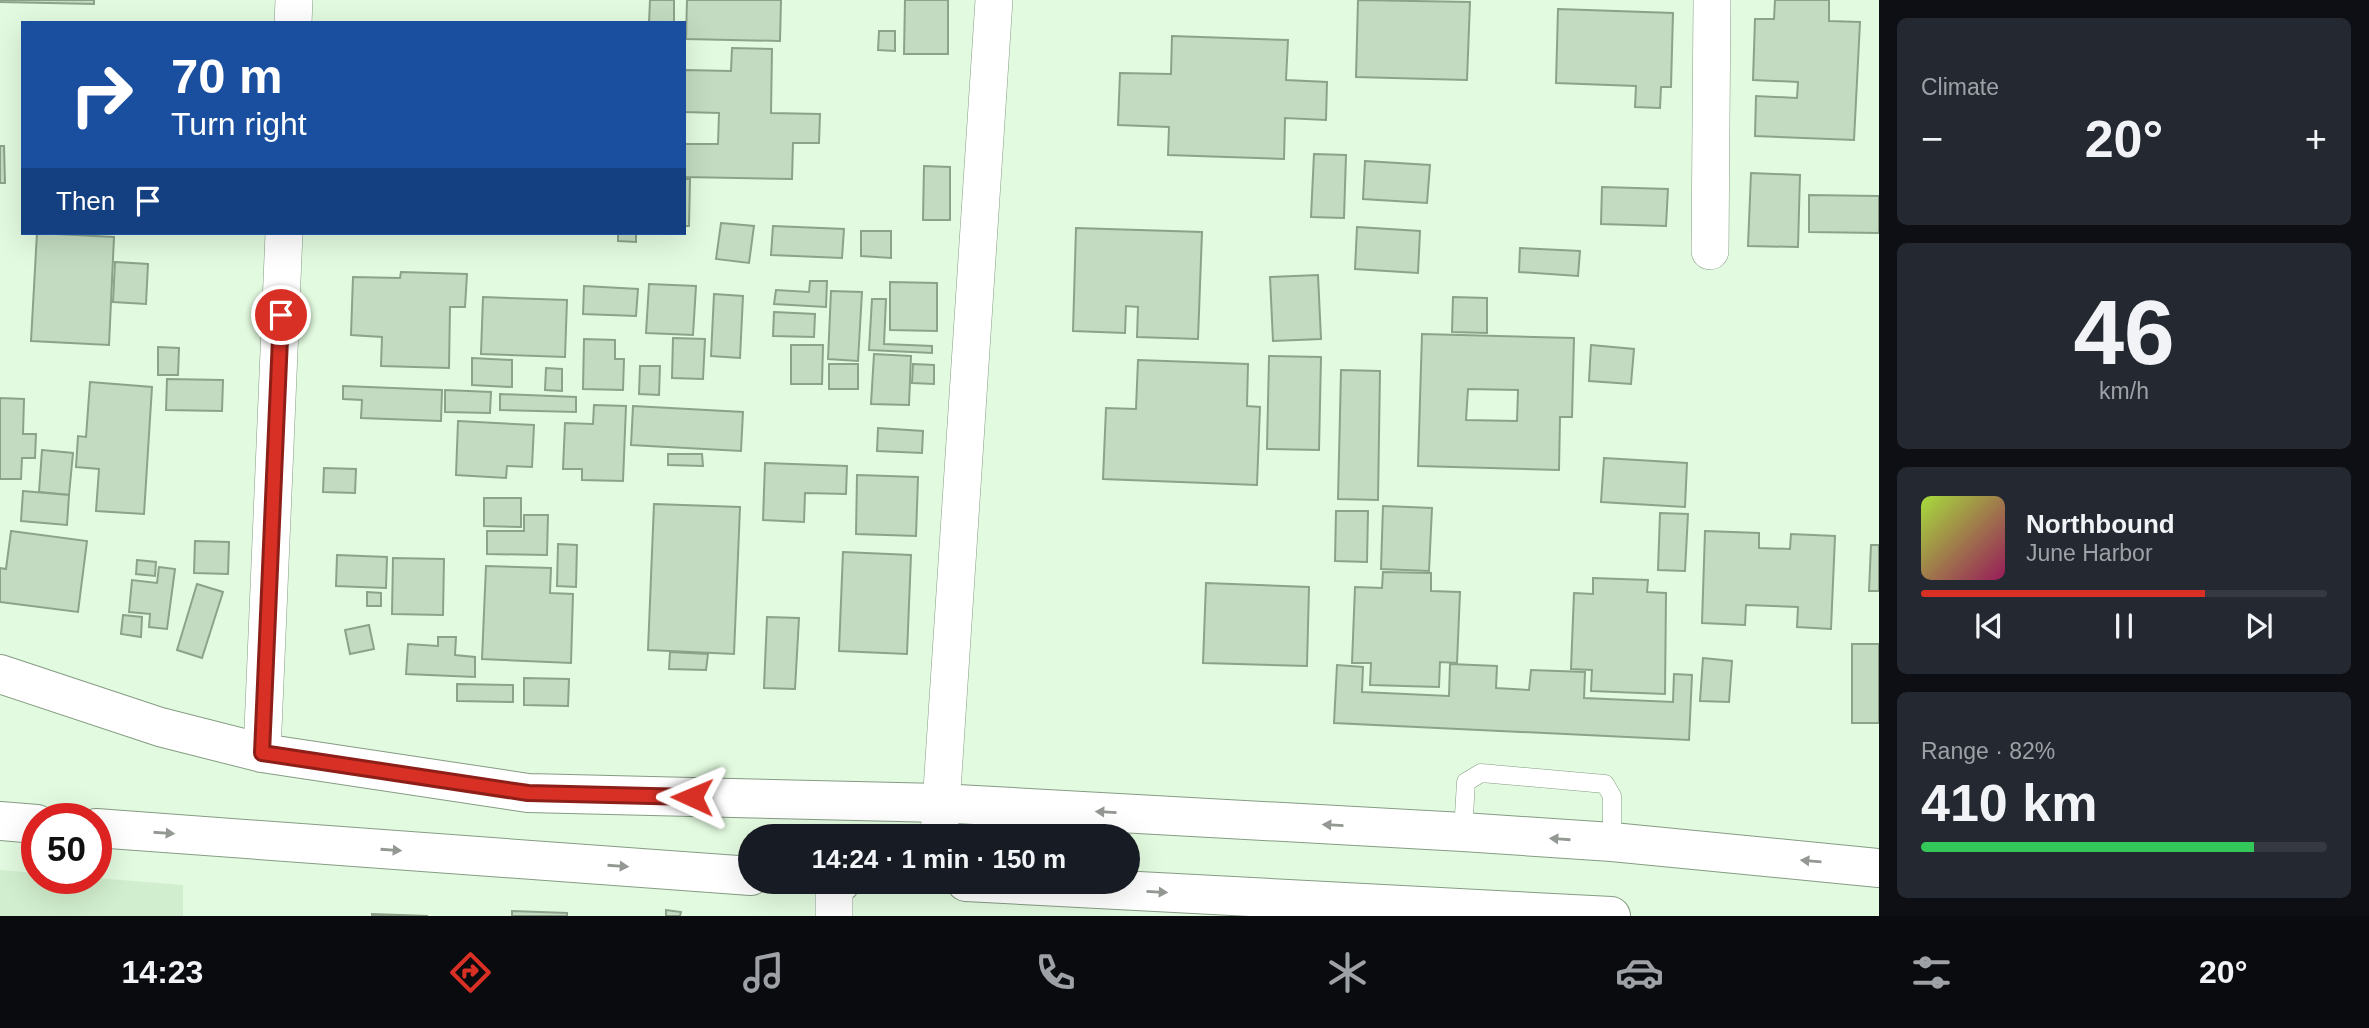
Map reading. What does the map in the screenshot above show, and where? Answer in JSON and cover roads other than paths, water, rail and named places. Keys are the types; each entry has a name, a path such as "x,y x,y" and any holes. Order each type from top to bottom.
{"main road":[{"path":"0,674 160,727 262,753 528,793 939,820 1464,832 1612,842 1879,868"},
{"path":"0,821 21,823"},
{"path":"112,829 738,875"},
{"path":"1140,891 1598,915"}],"street":[{"path":"293,21 295,0"},
{"path":"939,820 994,0"},
{"path":"1710,251 1712,0"},
{"path":"262,753 284,235"},
{"path":"834,894 834,916"}],"lane":[{"path":"1464,832 1466,782 1481,773 1605,785 1612,796 1612,842"}]}
